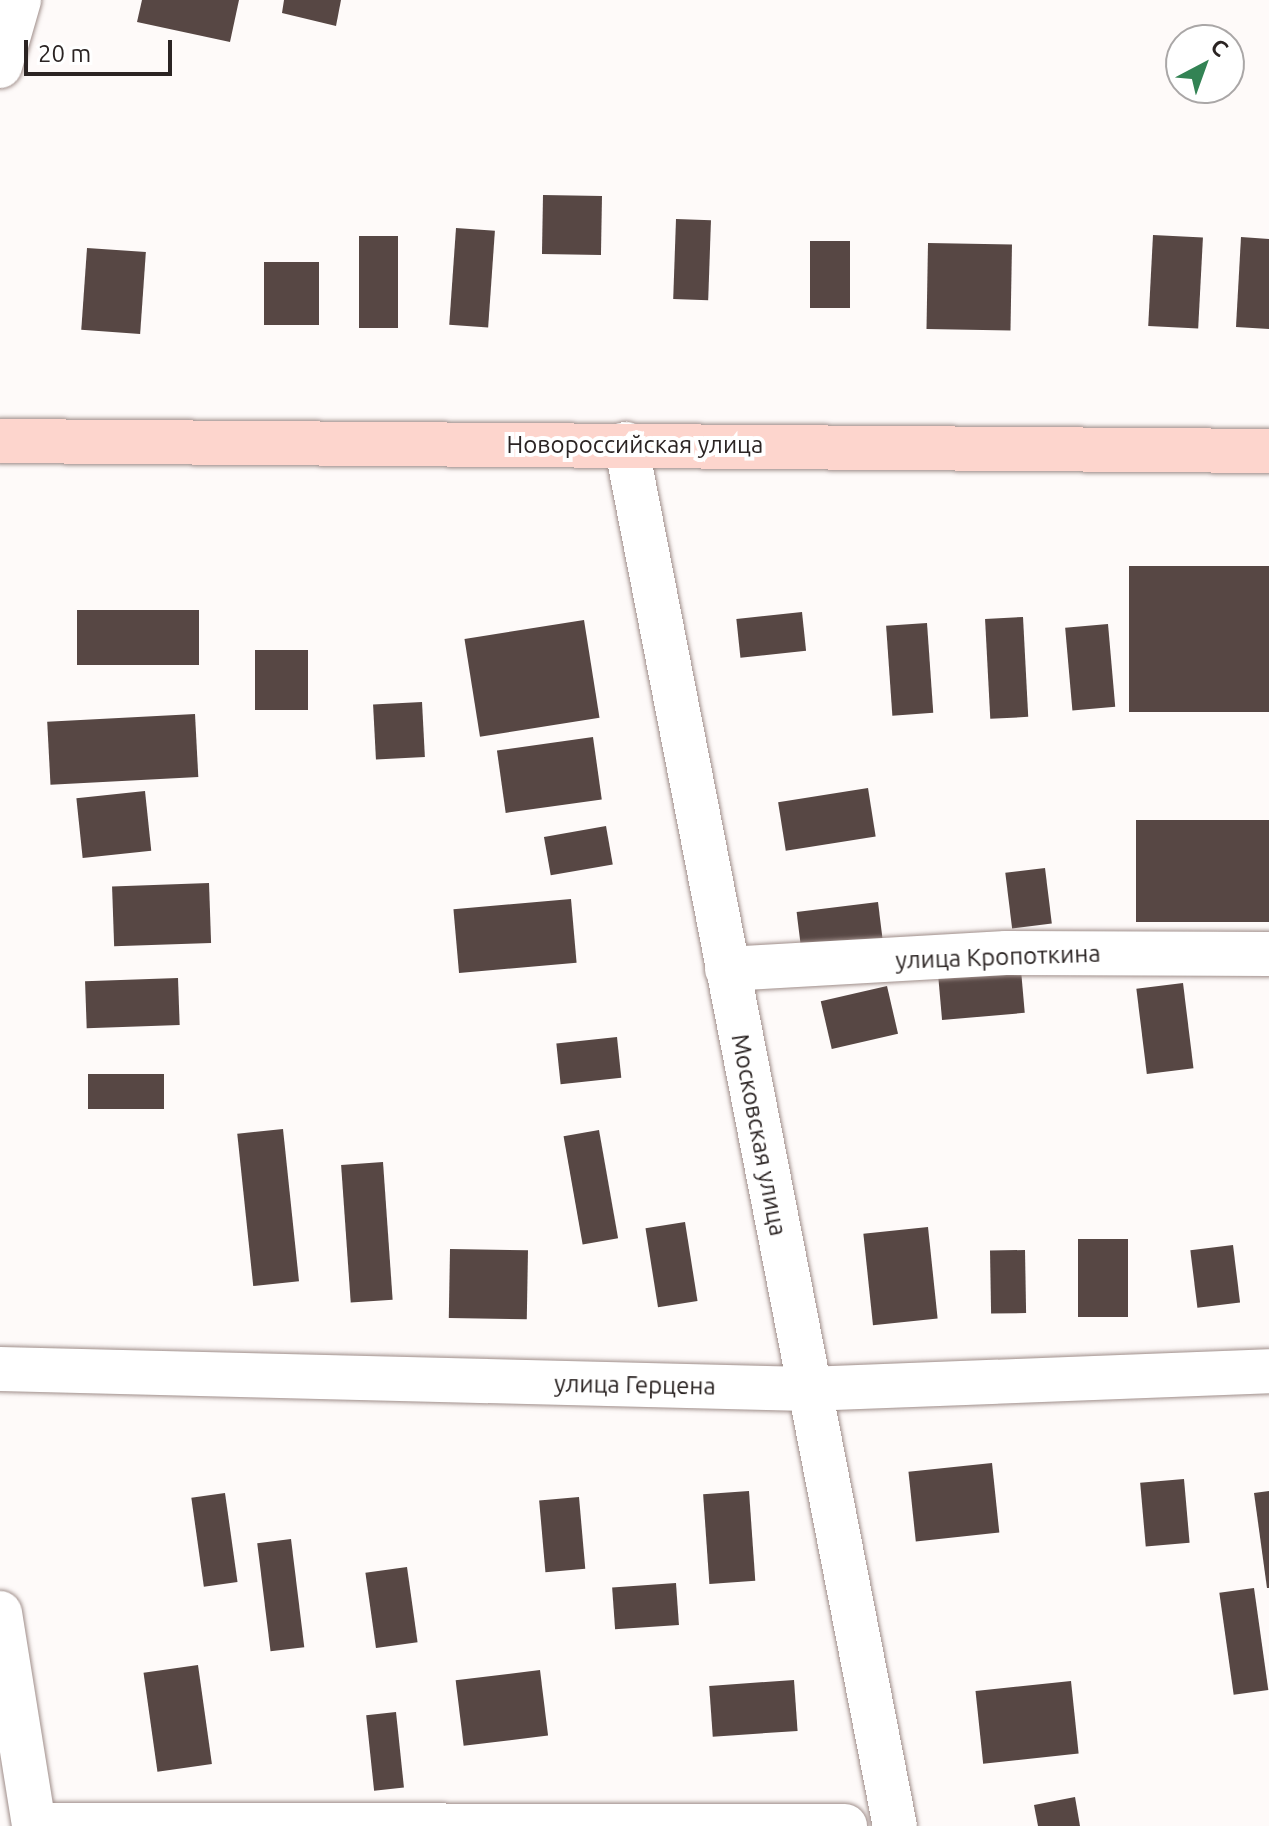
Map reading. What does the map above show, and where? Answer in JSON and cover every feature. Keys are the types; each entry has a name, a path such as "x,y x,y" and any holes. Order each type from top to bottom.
{"main road":[{"name":"Новороссийская улица","path":"0,441 1269,451"}],"street":[{"path":"0,66 19,0"},
{"name":"Московская улица","path":"626,444 807,1389 895,1826"},
{"name":"улица Кропоткина","path":"727,969 1006,953 1269,954"},
{"name":"улица Герцена","path":"0,1369 807,1389 1269,1371"},
{"path":"0,1613 34,1825 845,1826"}],"building":[{"path":"142,0 239,0 230,42 137,22"},
{"path":"284,0 341,0 336,26 282,13"},
{"path":"543,195 602,196 601,255 542,254"},
{"path":"676,219 711,220 708,300 673,299"},
{"path":"456,228 495,231 488,327 449,325"},
{"path":"1153,235 1203,238 1198,328 1148,326"},
{"path":"359,236 398,236 398,328 359,328"},
{"path":"1241,237 1269,239 1269,329 1236,327"},
{"path":"810,241 850,241 850,308 810,308"},
{"path":"928,243 1012,244 1010,330 926,329"},
{"path":"87,248 146,252 140,334 81,330"},
{"path":"264,262 319,262 319,325 264,325"},
{"path":"1129,566 1269,566 1269,712 1129,712"},
{"path":"77,610 199,610 199,665 77,665"},
{"path":"802,612 806,651 740,658 736,619"},
{"path":"1023,617 1028,717 990,719 985,619"},
{"path":"584,620 599,718 480,737 464,639"},
{"path":"927,623 933,713 892,716 886,626"},
{"path":"1108,624 1115,707 1072,710 1065,628"},
{"path":"255,650 308,650 308,710 255,710"},
{"path":"422,702 425,757 376,759 373,705"},
{"path":"195,714 198,777 50,785 47,722"},
{"path":"593,737 602,799 506,813 497,750"},
{"path":"868,788 876,836 786,851 778,802"},
{"path":"145,791 151,851 83,858 76,798"},
{"path":"1136,820 1269,820 1269,922 1136,922"},
{"path":"606,826 613,864 551,875 544,837"},
{"path":"1045,868 1052,924 1012,928 1005,873"},
{"path":"209,883 211,943 114,946 112,886"},
{"path":"571,899 577,963 459,973 453,909"},
{"path":"878,902 883,943 802,953 797,912"},
{"path":"1021,970 1025,1013 942,1020 938,977"},
{"path":"178,978 180,1025 87,1028 85,981"},
{"path":"1183,983 1193,1068 1147,1074 1136,989"},
{"path":"887,986 898,1034 832,1049 821,1001"},
{"path":"617,1037 621,1078 561,1084 556,1043"},
{"path":"88,1074 164,1074 164,1109 88,1109"},
{"path":"283,1129 299,1281 253,1286 237,1134"},
{"path":"599,1130 618,1238 583,1245 564,1136"},
{"path":"383,1162 393,1300 351,1303 341,1165"},
{"path":"685,1222 698,1301 658,1307 645,1228"},
{"path":"928,1227 938,1318 873,1325 863,1234"},
{"path":"1078,1239 1128,1239 1128,1317 1078,1317"},
{"path":"1233,1245 1240,1303 1197,1308 1190,1250"},
{"path":"450,1249 528,1250 527,1319 449,1318"},
{"path":"1025,1250 1026,1313 991,1314 990,1251"},
{"path":"992,1463 999,1533 916,1541 908,1472"},
{"path":"1184,1479 1190,1543 1146,1547 1140,1483"},
{"path":"749,1491 755,1581 709,1584 703,1494"},
{"path":"1269,1491 1269,1588 1267,1588 1254,1493"},
{"path":"225,1493 238,1582 204,1587 191,1498"},
{"path":"579,1497 585,1569 545,1572 539,1500"},
{"path":"291,1539 304,1647 271,1651 257,1543"},
{"path":"407,1567 418,1642 376,1648 365,1573"},
{"path":"676,1583 679,1625 615,1629 612,1587"},
{"path":"1254,1588 1268,1690 1234,1695 1219,1593"},
{"path":"198,1665 212,1764 157,1772 144,1673"},
{"path":"540,1670 548,1736 464,1746 456,1680"},
{"path":"794,1680 798,1731 713,1737 709,1686"},
{"path":"1071,1681 1079,1754 983,1764 976,1691"},
{"path":"396,1712 404,1788 374,1791 366,1715"},
{"path":"1075,1797 1080,1826 1038,1826 1034,1805"}]}
